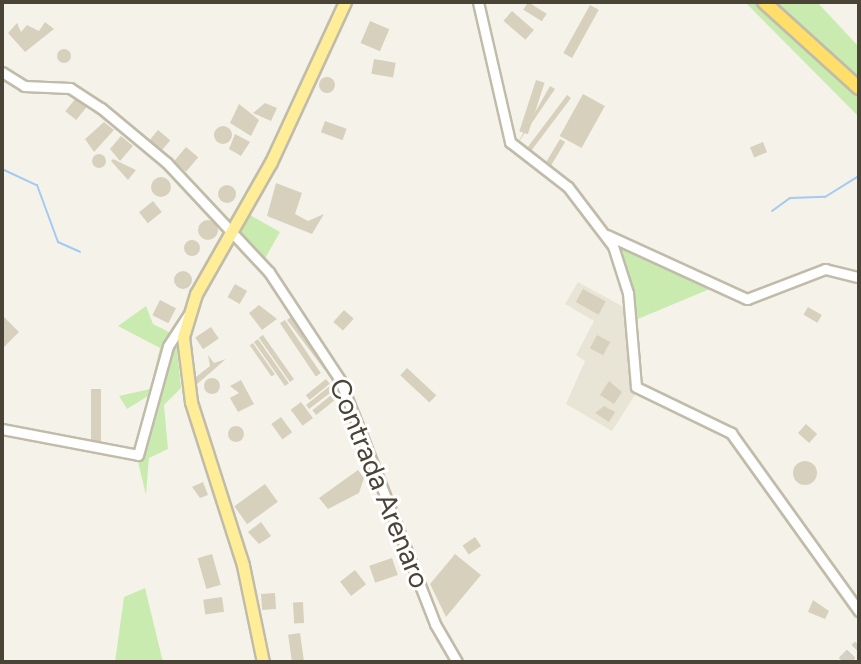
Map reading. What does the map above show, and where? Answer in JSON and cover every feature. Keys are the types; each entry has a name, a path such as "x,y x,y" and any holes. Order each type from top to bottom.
{"highway":[{"path":"764,2 859,88"}],"main road":[{"path":"263,662 243,565 182,366 188,315 232,235 345,2"}],"street":[{"path":"478,2 510,142 568,187 606,235 628,293 636,387 731,433 859,611"},
{"name":"Contrada Arenaro","path":"2,72 24,86 70,88 101,108 167,163 269,272 340,380 457,662"},
{"path":"606,235 747,299 825,269 857,277"},
{"path":"2,429 135,456 175,331 188,315"}],"shaded area":[{"path":"578,282 629,310 629,375 637,392 612,431 566,404 585,361 576,355 594,321 565,304"}],"green space":[{"path":"745,2 756,2 859,96 859,117"},
{"path":"770,2 818,3 859,47 859,81"},
{"path":"250,215 280,232 263,262 238,235"},
{"path":"611,239 717,286 633,321"},
{"path":"146,306 153,324 169,332 167,341 176,339 181,388 164,405 168,449 149,458 146,495 137,458 153,404 148,396 127,409 119,396 150,389 160,348 118,326"},
{"path":"145,588 163,662 115,662 124,597"}],"building":[{"path":"528,2 547,14 542,21 523,10"},
{"path":"590,5 599,10 572,58 563,53"},
{"path":"512,11 534,30 525,40 503,21"},
{"path":"370,21 389,29 380,51 361,43"},
{"path":"45,22 54,29 25,52 8,33 17,23 21,32 27,25 39,31"},
{"path":"64,49 71,56 64,63 57,56"},
{"path":"374,59 396,63 393,78 371,74"},
{"path":"324,77 330,77 335,85 333,91 324,93 319,88 319,82"},
{"path":"536,80 545,83 528,134 519,131"},
{"path":"550,86 555,89 516,146"},
{"path":"583,94 605,106 582,148 560,136"},
{"path":"567,95 571,98 528,156 524,153"},
{"path":"76,98 87,107 76,120 65,111"},
{"path":"265,103 277,108 271,121 253,113"},
{"path":"239,104 259,120 251,136 230,123"},
{"path":"325,121 347,129 343,140 321,132"},
{"path":"104,122 114,130 94,152 85,139"},
{"path":"223,126 232,135 223,144 214,135"},
{"path":"158,130 170,140 162,150 150,140"},
{"path":"235,134 250,142 241,156 229,149"},
{"path":"121,136 133,146 120,161 110,149"},
{"path":"560,139 565,142 549,170 544,166"},
{"path":"763,142 767,152 754,157 750,147"},
{"path":"186,147 198,157 186,172 174,162"},
{"path":"99,154 106,161 99,168 92,161"},
{"path":"113,159 136,170 128,180 111,161"},
{"path":"157,177 165,177 171,187 165,197 157,197 151,191 151,183"},
{"path":"276,183 302,193 295,214 308,221 324,214 312,234 267,216"},
{"path":"227,185 236,194 227,203 218,194"},
{"path":"153,201 162,212 148,223 139,212"},
{"path":"208,220 215,223 218,230 215,237 208,240 201,237 198,230 201,223"},
{"path":"192,240 198,242 198,254 192,256 186,254 184,248 186,242"},
{"path":"183,271 192,280 183,289 174,280"},
{"path":"235,284 247,291 240,304 228,297"},
{"path":"583,289 606,302 598,315 576,302"},
{"path":"160,300 176,308 168,323 152,315"},
{"path":"259,305 277,319 262,330 249,313"},
{"path":"808,307 822,315 817,323 804,315"},
{"path":"344,310 354,319 343,331 333,322"},
{"path":"2,315 19,332 2,349"},
{"path":"291,317 328,367 324,370 287,320"},
{"path":"285,320 321,373 316,376 280,323"},
{"path":"211,327 219,339 203,349 195,338"},
{"path":"263,335 294,379 290,382 259,338"},
{"path":"597,335 610,342 603,355 590,348"},
{"path":"258,339 289,383 285,386 254,342"},
{"path":"253,343 275,374 272,376 250,345"},
{"path":"208,355 214,363 226,359 196,385 192,380 210,366"},
{"path":"407,368 436,395 429,403 400,375"},
{"path":"212,378 218,380 218,392 212,394 206,392 204,386 206,380"},
{"path":"326,379 330,384 310,400 306,395"},
{"path":"241,380 254,404 238,412 230,398 239,393 230,386"},
{"path":"609,381 622,392 614,404 600,395"},
{"path":"331,385 334,390 309,409 306,405"},
{"path":"91,389 101,389 101,446 91,446"},
{"path":"335,392 339,397 316,415 312,410"},
{"path":"301,402 313,418 303,426 291,410"},
{"path":"604,406 615,412 609,422 595,413"},
{"path":"281,417 292,432 282,439 271,424"},
{"path":"806,424 817,434 809,443 798,433"},
{"path":"236,426 242,428 242,440 236,442 230,440 228,434 230,428"},
{"path":"805,461 816,468 817,473 810,484 805,485 794,478 793,473 800,462"},
{"path":"358,470 364,478 359,493 328,509 319,498"},
{"path":"203,482 208,495 200,498 192,487"},
{"path":"265,484 278,502 247,524 234,506"},
{"path":"261,522 271,536 259,544 248,532"},
{"path":"475,537 481,546 469,555 463,545"},
{"path":"212,554 221,585 206,589 198,558"},
{"path":"455,554 481,575 446,617 430,584"},
{"path":"392,558 398,575 375,583 369,566"},
{"path":"355,570 366,584 351,596 340,582"},
{"path":"275,593 276,609 262,610 261,594"},
{"path":"222,597 224,612 205,614 203,600"},
{"path":"813,600 829,611 825,619 808,612"},
{"path":"303,602 304,623 294,623 293,603"},
{"path":"300,633 304,661 292,662 288,635"}],"waterway":[{"path":"2,169 37,185 58,242 80,252"},
{"path":"772,211 790,198 825,197 859,176"}],"tunnel":[{"path":"843,662 859,646"}]}
